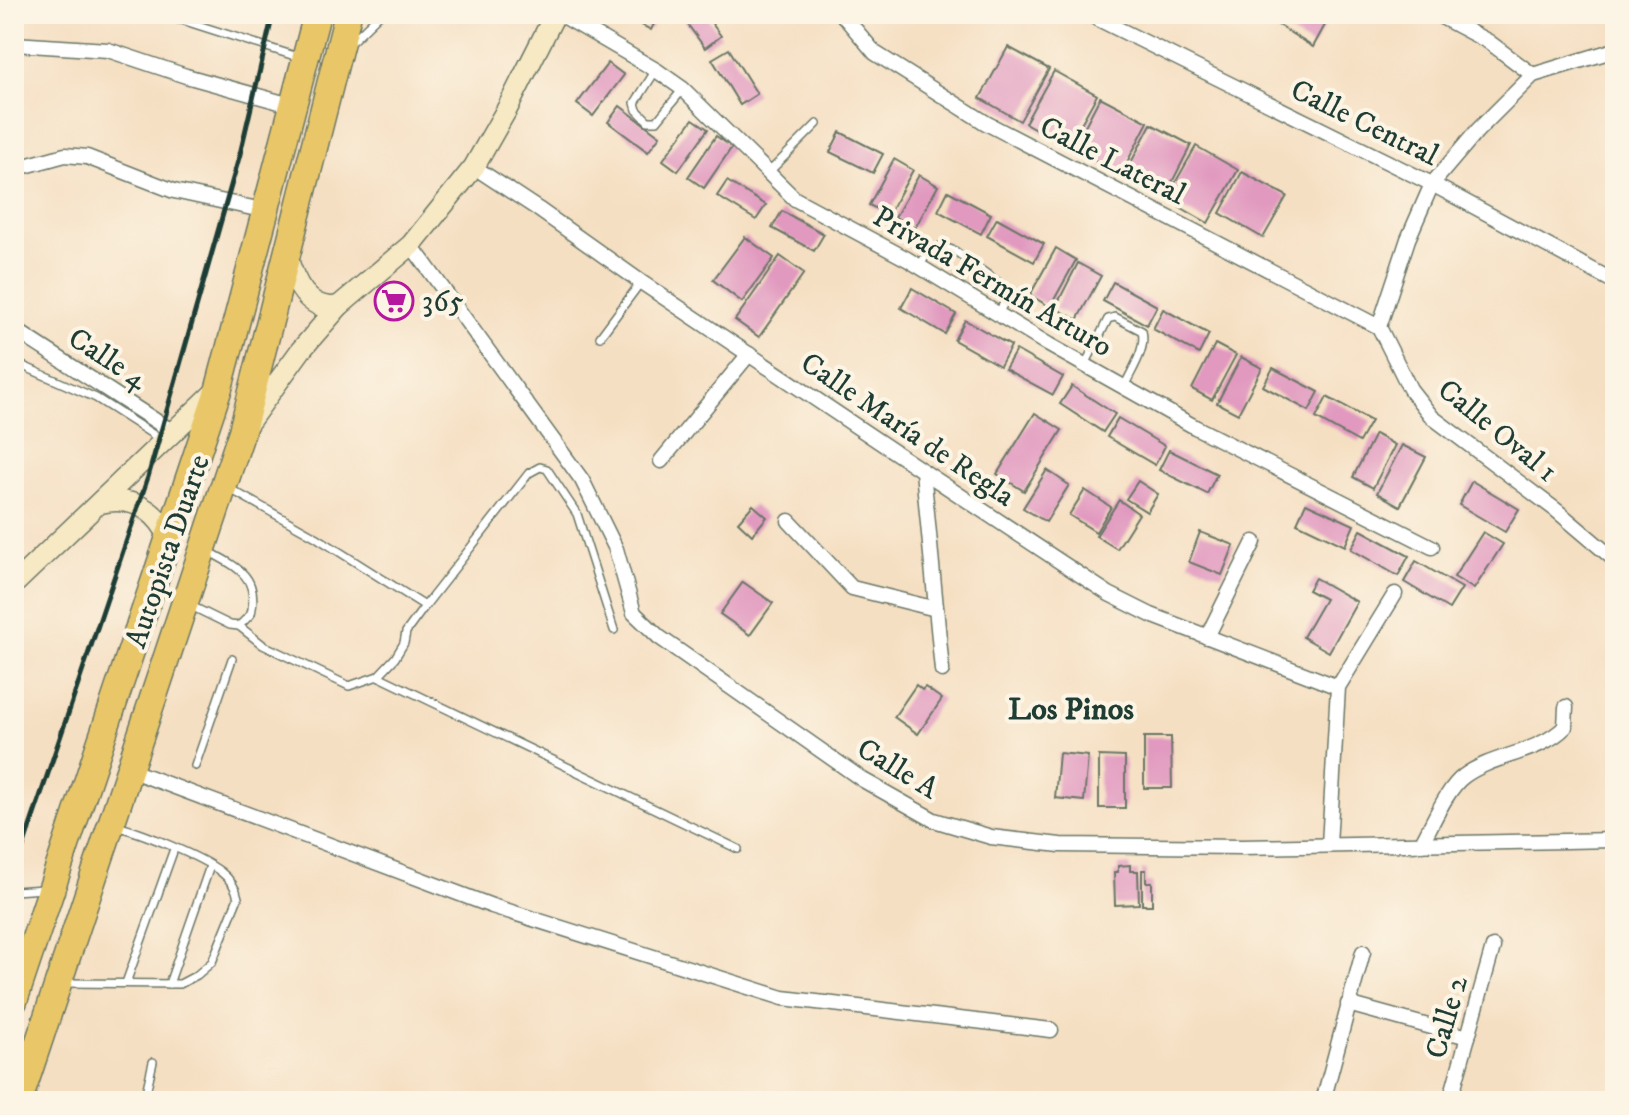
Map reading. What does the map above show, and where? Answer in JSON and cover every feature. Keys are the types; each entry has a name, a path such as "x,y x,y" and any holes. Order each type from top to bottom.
{"highway":[{"name":"Autopista Duarte","path":"14,1001 22,955 52,888 219,388 317,14"},
{"name":"Autopista Duarte","path":"19,1101 242,431 348,14"}],"main road":[{"path":"242,431 301,350 339,306 411,245 474,167 557,14"},
{"path":"287,256 290,268 307,297 319,306 339,306"},
{"path":"14,584 219,388"},
{"path":"100,503 125,500 142,506 154,515 169,537"}],"street":[{"name":"Privada Fermín Arturo","path":"557,14 656,70 683,89 770,171 795,199 919,266 1195,427 1432,547"},
{"name":"Calle Lateral","path":"842,14 875,53 986,123 1379,327"},
{"name":"Calle Central","path":"1088,14 1432,184 1615,282"},
{"path":"1436,14 1489,42 1533,75"},
{"path":"14,44 108,50 186,76 294,106"},
{"path":"1379,327 1408,239 1432,184 1477,131 1533,75 1615,50"},
{"path":"14,169 65,155 87,157 174,191 266,211"},
{"name":"Calle María de Regla","path":"474,167 1109,594 1151,615 1338,687"},
{"name":"Calle A","path":"411,245 582,480 616,549 634,613 659,637 863,780 934,820 991,837 1060,845 1329,845 1615,840"},
{"name":"Calle Oval 1","path":"1379,327 1410,389 1432,417 1556,510 1615,560"},
{"name":"Calle 4","path":"14,329 168,436"},
{"path":"661,461 749,354"},
{"path":"923,471 942,670"},
{"path":"789,521 852,588 936,609"},
{"path":"1207,637 1254,542"},
{"path":"1329,845 1338,687 1395,594"},
{"path":"1421,844 1460,779 1556,736 1565,727 1566,707"},
{"path":"127,769 492,906 783,998 1051,1030"},
{"name":"Calle 2","path":"1450,1101 1493,947"},
{"path":"1323,1101 1363,952"},
{"path":"1348,1004 1468,1037"}],"lane":[{"path":"142,14 182,20 307,60"},
{"path":"340,51 380,14"},
{"path":"656,70 635,103 637,110 648,121 657,121 683,89"},
{"path":"770,171 817,124"},
{"path":"919,266 930,250 941,246 955,251 1002,285 1005,301 998,314"},
{"path":"600,337 641,282"},
{"path":"1085,365 1108,319 1115,317 1142,331 1144,338 1140,352 1123,387"},
{"path":"14,362 96,398 168,436"},
{"path":"184,602 230,625 239,626 263,645 349,686 378,676 395,658 404,643 406,632 425,606 529,473 540,467 547,469 577,514 614,630"},
{"path":"224,485 316,537 425,606"},
{"path":"202,548 238,568 248,580 253,605 251,614 239,626"},
{"path":"195,766 232,659"},
{"path":"378,676 738,849"},
{"path":"58,984 76,981 180,984 189,980 212,962 238,898 236,887 220,871 151,837 111,825"},
{"path":"126,983 174,849"},
{"path":"169,984 210,866"},
{"path":"14,891 52,888"},
{"path":"144,1101 153,1062"}],"building":[{"path":"638,14 659,14 651,30 634,21"},
{"path":"680,14 705,14 721,36 705,48"},
{"path":"1269,14 1331,14 1313,47 1267,18"},
{"path":"1008,47 1049,69 1020,121 980,98"},
{"path":"729,49 757,94 740,105 712,59"},
{"path":"608,63 624,75 593,116 577,104"},
{"path":"1054,71 1097,95 1068,147 1025,123"},
{"path":"1100,97 1148,122 1121,174 1073,149"},
{"path":"620,106 660,136 648,152 608,122"},
{"path":"693,119 708,129 678,171 663,160"},
{"path":"1151,124 1191,145 1164,198 1124,176"},
{"path":"840,132 883,154 873,173 830,152"},
{"path":"716,136 732,147 704,188 688,177"},
{"path":"1196,146 1238,170 1208,223 1166,199"},
{"path":"894,159 913,170 888,215 869,205"},
{"path":"1242,172 1287,196 1263,238 1220,213"},
{"path":"919,175 938,186 915,228 895,217"},
{"path":"727,181 766,205 756,220 717,196"},
{"path":"948,191 991,214 981,234 938,211"},
{"path":"782,211 824,234 814,251 772,228"},
{"path":"997,218 1044,244 1034,262 987,236"},
{"path":"745,237 774,258 742,302 713,280"},
{"path":"1056,248 1076,260 1050,307 1030,295"},
{"path":"780,256 804,273 759,337 735,320"},
{"path":"1078,263 1101,276 1077,320 1055,308"},
{"path":"1113,282 1157,306 1147,325 1103,301"},
{"path":"912,288 956,314 945,334 901,308"},
{"path":"1163,309 1209,334 1199,354 1153,329"},
{"path":"965,320 1011,346 1000,366 954,340"},
{"path":"1215,344 1236,355 1212,400 1192,389"},
{"path":"1016,350 1063,377 1053,395 1005,369"},
{"path":"1241,357 1262,368 1238,414 1217,403"},
{"path":"1273,368 1319,392 1309,411 1263,386"},
{"path":"1072,386 1115,414 1103,432 1060,404"},
{"path":"1327,397 1371,421 1359,442 1316,418"},
{"path":"1035,413 1062,430 1024,491 997,474"},
{"path":"1118,418 1165,446 1155,465 1107,437"},
{"path":"1375,434 1395,445 1373,488 1353,477"},
{"path":"1402,445 1426,457 1400,506 1377,493"},
{"path":"1169,450 1217,474 1207,494 1159,470"},
{"path":"1047,470 1069,485 1046,522 1023,508"},
{"path":"1138,481 1158,494 1147,512 1126,499"},
{"path":"1472,481 1519,509 1505,532 1459,505"},
{"path":"1085,490 1111,507 1096,532 1069,515"},
{"path":"1119,500 1139,514 1117,549 1096,536"},
{"path":"1306,503 1354,525 1345,546 1297,523"},
{"path":"753,505 767,517 752,535 738,522"},
{"path":"1361,530 1409,556 1398,576 1351,549"},
{"path":"1200,532 1234,545 1222,575 1189,562"},
{"path":"1483,532 1503,544 1474,589 1454,577"},
{"path":"1416,561 1462,588 1449,609 1404,582"},
{"path":"1315,578 1357,602 1329,652 1303,637 1325,599 1308,590"},
{"path":"743,582 773,603 750,635 720,614"},
{"path":"916,685 922,690 925,687 942,699 918,734 894,717"},
{"path":"1144,737 1171,737 1172,788 1144,788"},
{"path":"1059,753 1088,756 1084,801 1055,798"},
{"path":"1099,756 1125,757 1125,808 1099,808"},
{"path":"1130,865 1130,871 1138,871 1139,904 1115,905 1114,872 1118,872 1118,866"},
{"path":"1142,870 1146,870 1146,882 1152,882 1152,905 1142,905"}],"railway":[{"path":"14,874 148,477 240,154 273,14"}],"place":[{"name":"365","path":"394,301"}],"district":[{"name":"Los Pinos","path":"1071,708"}]}
